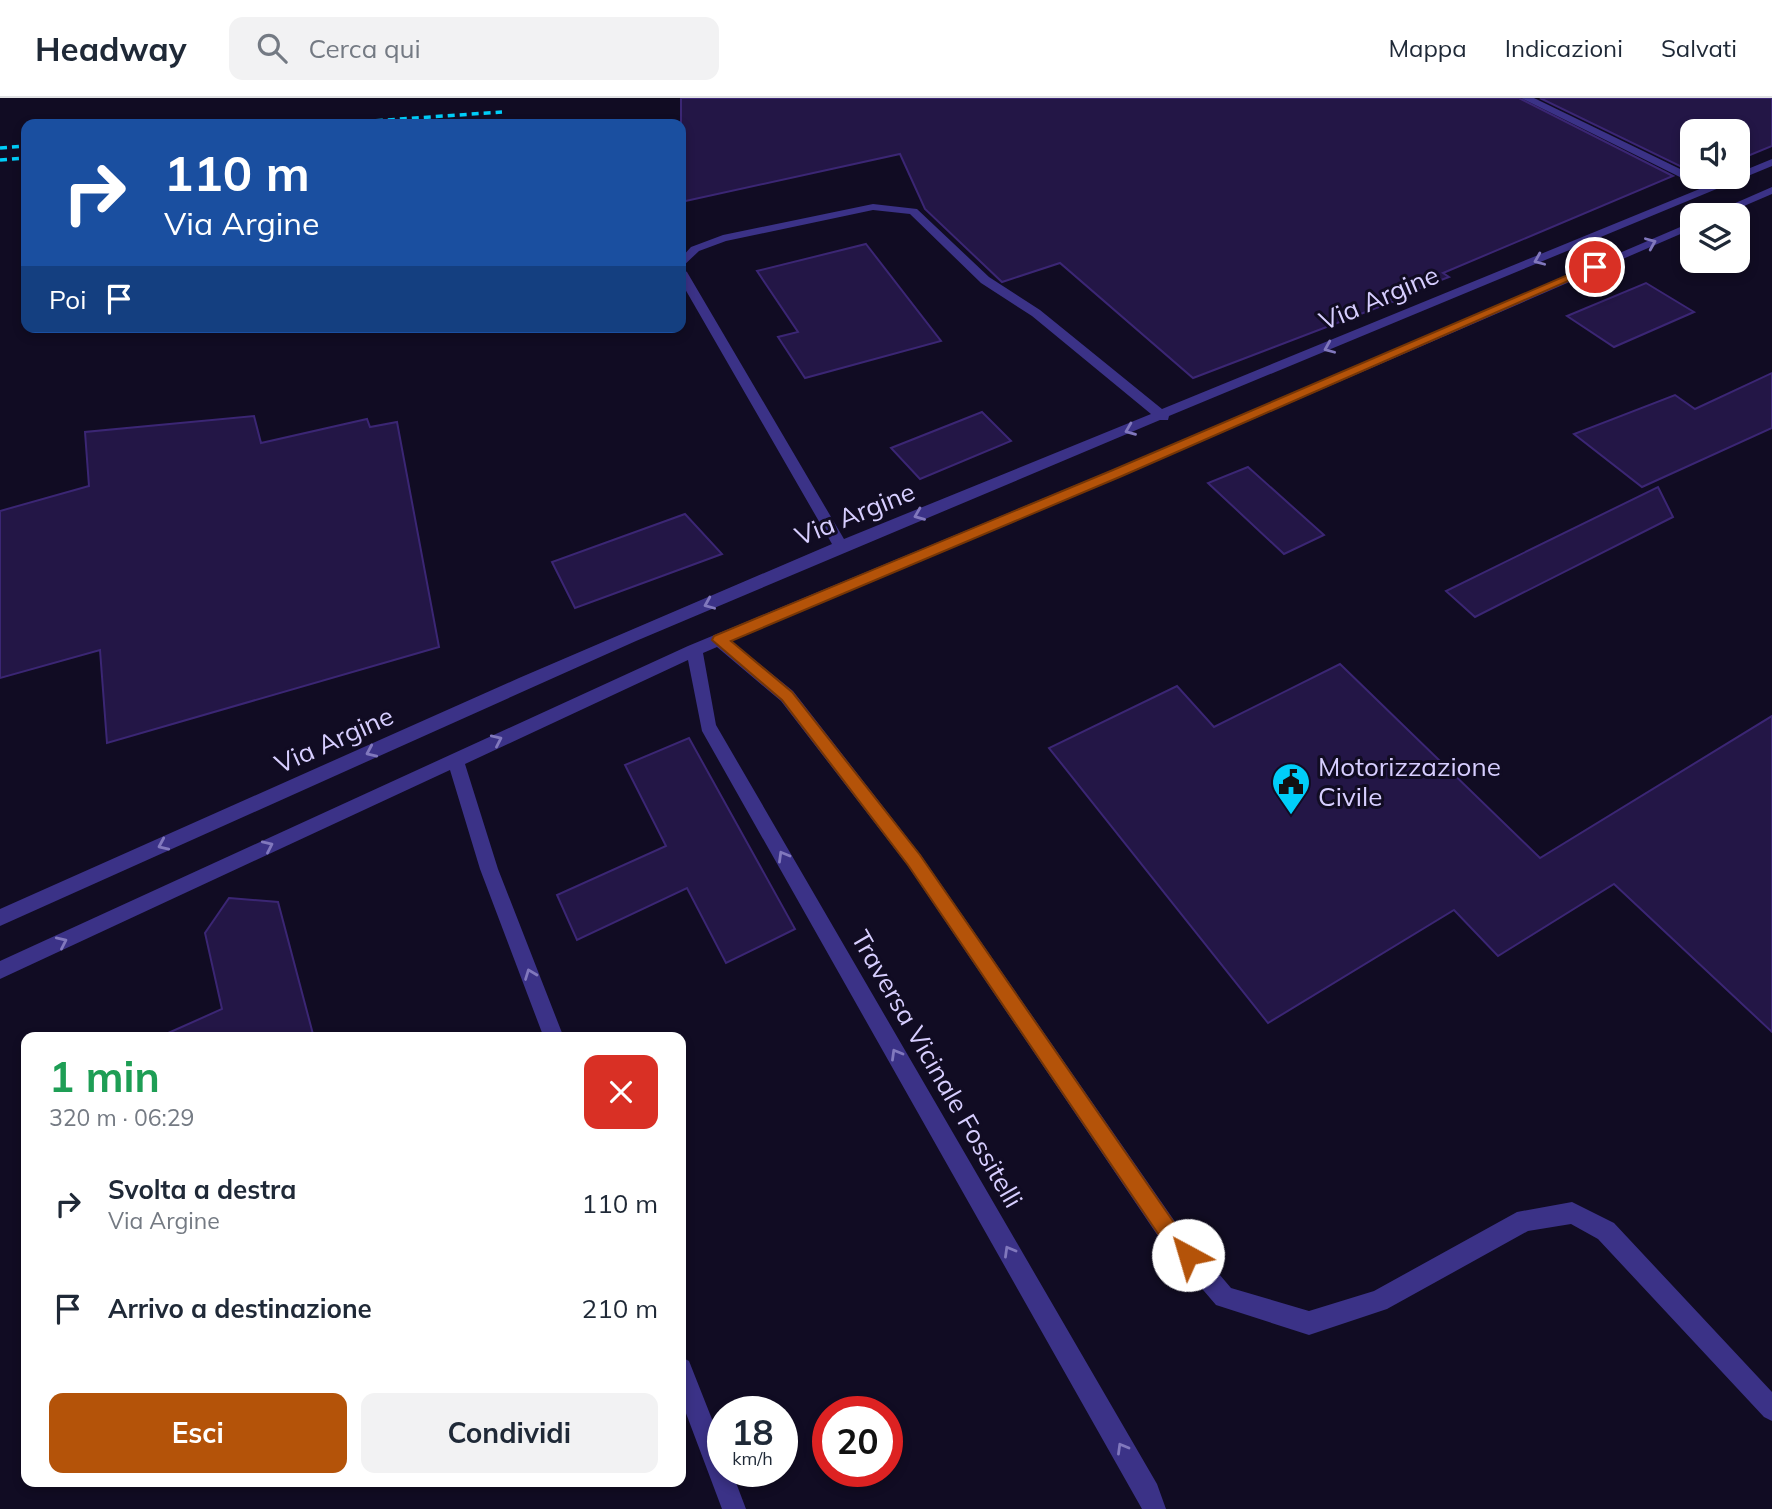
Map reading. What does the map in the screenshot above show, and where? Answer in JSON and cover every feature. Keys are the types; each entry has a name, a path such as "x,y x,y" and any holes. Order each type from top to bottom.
{"street":[{"path":"1526,98 1680,173"},
{"name":"Via Argine","path":"1750,172 1772,162"},
{"name":"Via Argine","path":"0,918 433,724 841,547 1163,417 1710,189"},
{"path":"1742,203 1772,190"},
{"path":"686,259 695,249 723,238 873,207 914,211 985,280 1036,313 1163,417"},
{"path":"0,970 694,650 1117,473 1680,230"},
{"path":"686,281 841,547"},
{"path":"719,640 787,696 906,849 1170,1234 1224,1297 1309,1323 1379,1301 1525,1220 1572,1213 1605,1231 1772,1409"},
{"name":"Traversa Vicinale Fossitelli","path":"694,650 708,726 1141,1481 1153,1509"},
{"path":"455,760 489,869 552,1032"},
{"path":"686,1382 734,1509"}],"building":[{"path":"681,98 1519,98 1673,176 1443,273 1449,277 1389,300 1392,302 1193,378 1060,263 1002,282 925,209 900,154 686,201 686,119 681,119"},
{"path":"1540,98 1772,98 1772,146 1750,155 1750,119 1680,119 1680,166"},
{"path":"866,244 941,341 805,378 778,337 798,332 757,271"},
{"path":"1646,283 1694,312 1614,347 1567,316"},
{"path":"1772,373 1772,428 1642,487 1574,434 1675,395 1695,409"},
{"path":"982,412 1011,441 920,479 891,448"},
{"path":"254,416 261,443 367,419 370,427 397,422 439,647 107,743 100,650 0,678 0,511 89,486 85,432"},
{"path":"1248,467 1324,535 1284,554 1208,483"},
{"path":"1658,487 1673,517 1475,617 1446,591"},
{"path":"685,514 722,554 575,608 552,562"},
{"path":"1340,664 1540,858 1772,716 1772,1032 1614,884 1498,956 1454,910 1268,1023 1049,748 1177,686 1214,727"},
{"path":"689,738 795,929 726,963 687,888 577,940 557,895 666,846 625,765"},
{"path":"229,898 278,902 312,1032 170,1032 222,1009 205,933"}],"railway":[{"path":"400,119 502,112"},
{"path":"0,148 21,146"},
{"path":"0,160 21,158"}],"place":[{"name":"Motorizzazione Civile","path":"1291,816"}],"route":[{"path":"1188,1255 1170,1234 914,860 787,696 719,640 1117,473 1595,267"}]}
